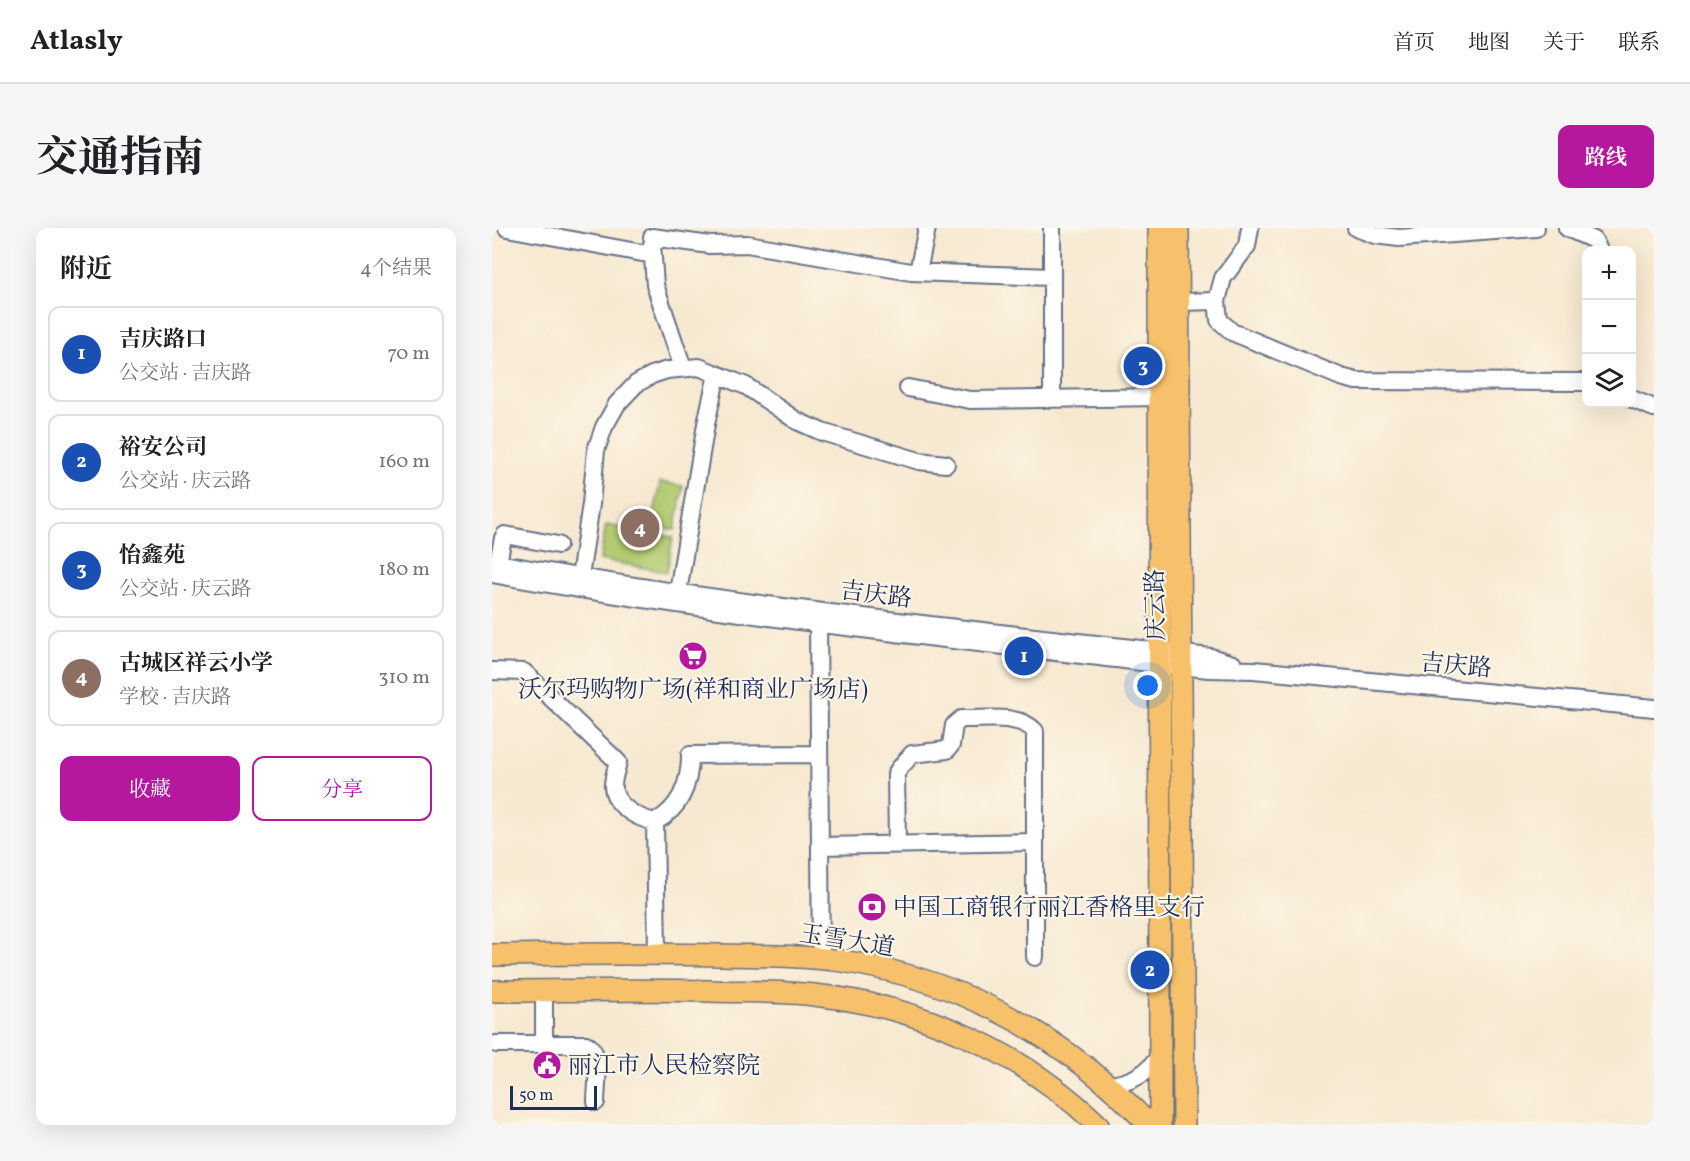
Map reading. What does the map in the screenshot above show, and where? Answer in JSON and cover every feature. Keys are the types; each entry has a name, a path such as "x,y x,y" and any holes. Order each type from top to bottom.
{"main road":[{"name":"庆云路","path":"1159,228 1160,1125"},
{"name":"庆云路","path":"1178,228 1184,1125"},
{"name":"玉雪大道","path":"492,955 792,956 867,966 916,978 989,1006 1057,1045 1108,1085 1149,1125"},
{"path":"492,991 678,990 790,993 837,998 883,1007 950,1028 997,1051 1053,1087 1098,1125"}],"street":[{"path":"507,228 653,255"},
{"path":"918,272 927,228"},
{"path":"1052,228 1052,398"},
{"path":"1250,228 1247,246 1219,286 1217,301 1219,320 1232,332 1356,381 1582,382"},
{"path":"1356,228 1375,235 1399,238 1536,228"},
{"path":"1567,228 1594,240 1597,246"},
{"path":"683,368 655,285 653,232 710,245 747,244 918,272 1052,278"},
{"path":"1178,302 1217,301"},
{"path":"580,577 596,450 604,427 617,405 636,384 651,375 668,370 699,367 746,386 787,415 815,430 919,461 946,464"},
{"path":"678,592 706,424 717,374"},
{"path":"908,388 970,400 1160,397"},
{"path":"1636,401 1654,408"},
{"path":"494,566 503,538 506,536 558,545"},
{"name":"吉庆路","path":"494,566 1159,658"},
{"name":"吉庆路","path":"494,566 643,599 818,623 1181,660 1209,669 1254,670 1654,708"},
{"path":"818,623 821,959"},
{"path":"492,671 524,672 618,762 613,784 620,802 638,817 655,822"},
{"path":"897,844 896,774 912,754 947,750 951,745 954,724 961,720 1017,720 1027,724 1035,731 1035,957"},
{"path":"655,822 670,812 682,798 688,781 690,755 819,754"},
{"path":"655,822 657,954"},
{"path":"820,846 1035,842"},
{"path":"544,991 544,1044"},
{"path":"496,1044 586,1044 596,1056 596,1102"},
{"path":"1108,1085 1134,1079 1149,1069 1160,1055"}],"green space":[{"path":"660,482 683,486 675,530 652,526"},
{"path":"606,525 673,537 667,572 600,560"}],"place":[{"name":"怡鑫苑","path":"1143,366"},
{"name":"古城区祥云小学","path":"640,528"},
{"name":"沃尔玛购物广场(祥和商业广场店)","path":"693,656"},
{"name":"吉庆路口","path":"1024,656"},
{"name":"中国工商银行丽江香格里支行","path":"872,907"},
{"name":"裕安公司","path":"1150,970"},
{"name":"丽江市人民检察院","path":"547,1065"}]}
